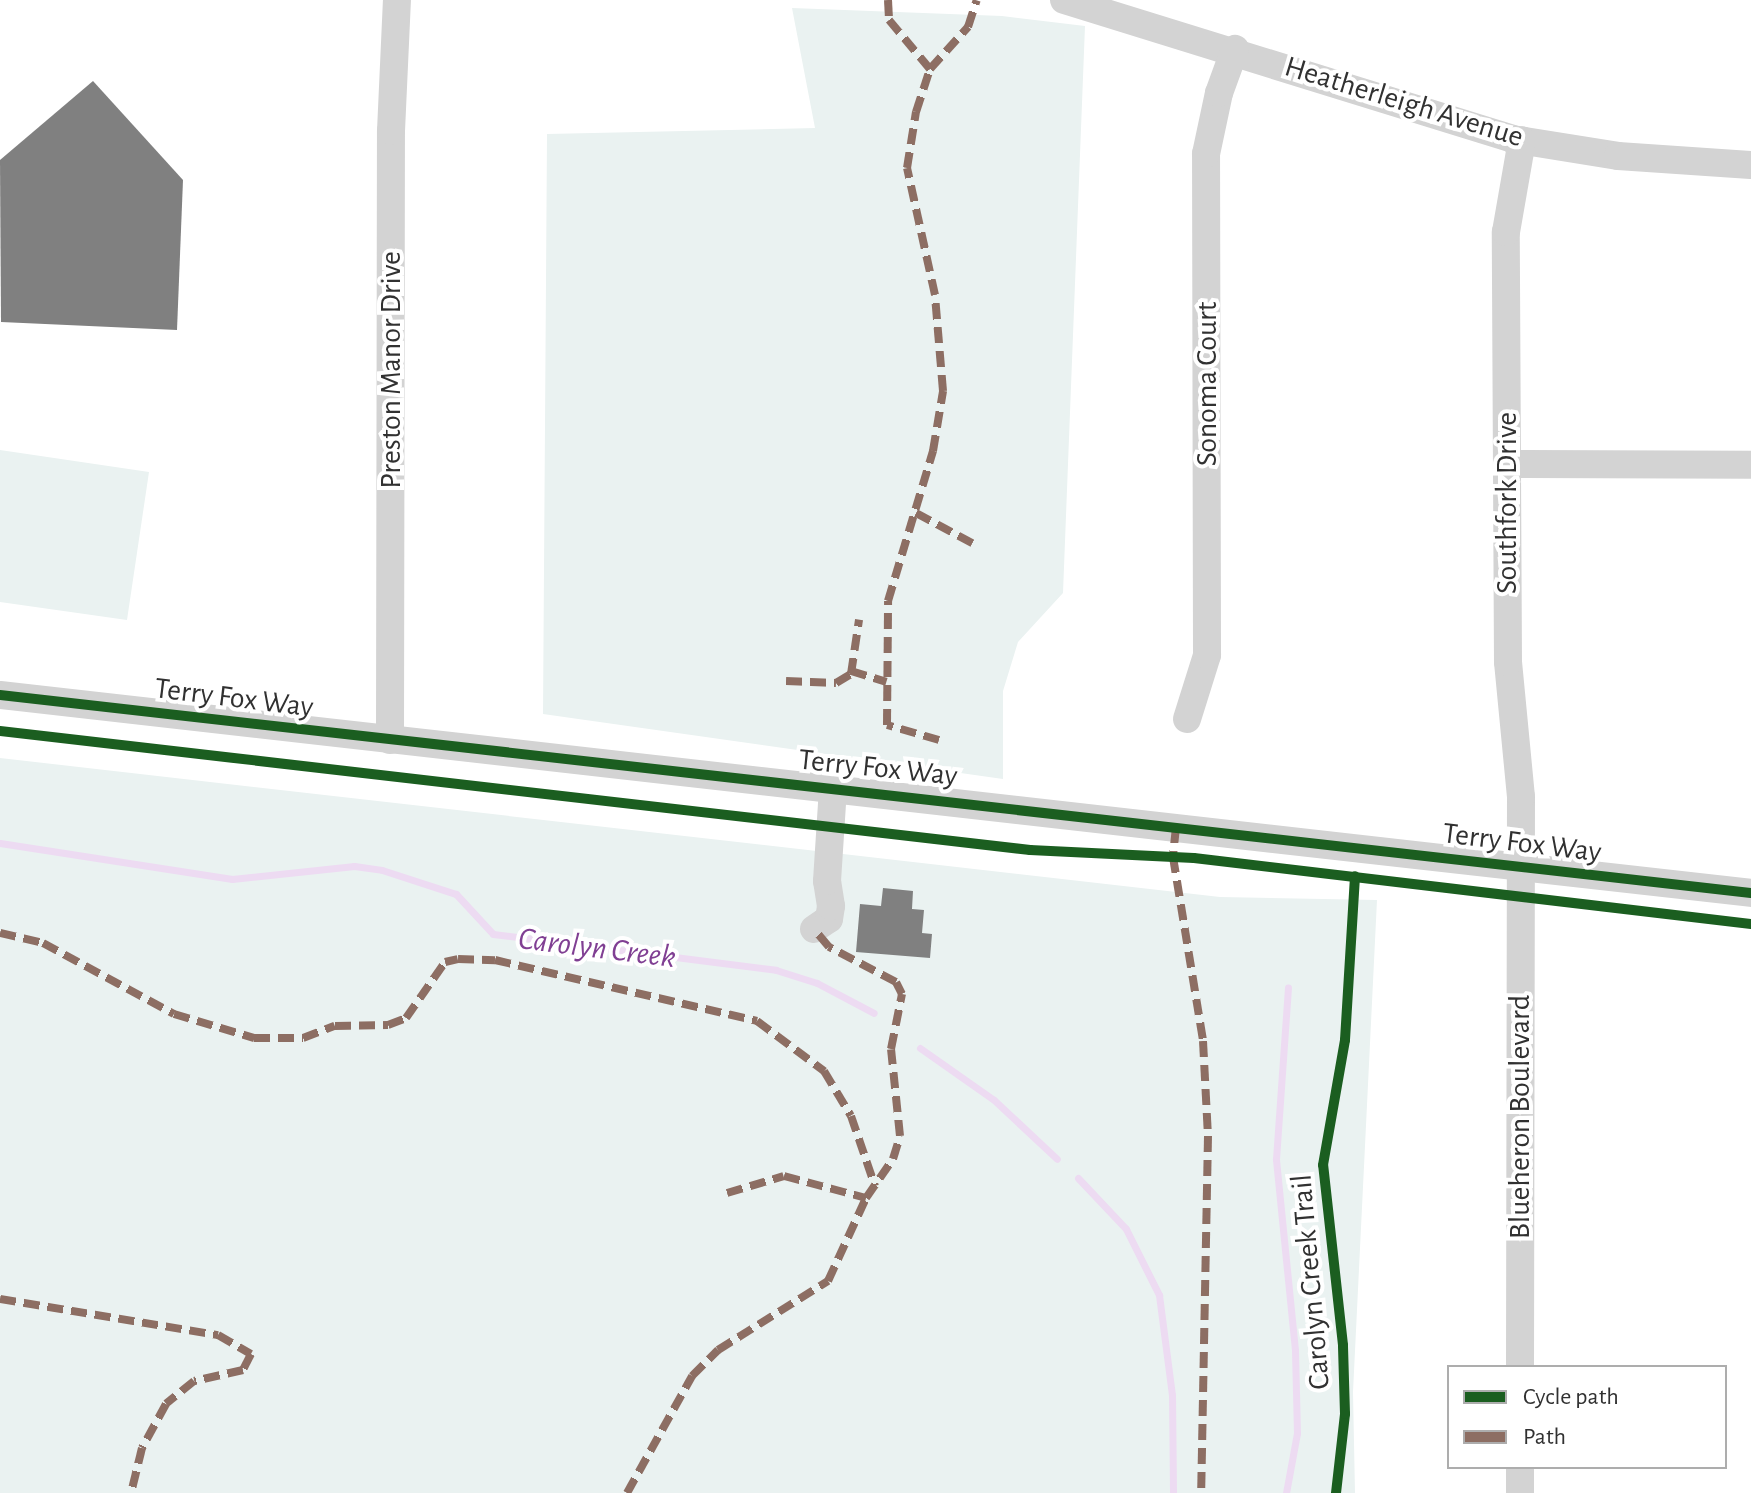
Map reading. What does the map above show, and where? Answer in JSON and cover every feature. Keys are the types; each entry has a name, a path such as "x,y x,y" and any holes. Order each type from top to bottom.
{"street":[{"name":"Preston Manor Drive","path":"390,740 391,131 397,0"},
{"name":"Heatherleigh Avenue","path":"1064,0 1235,49 1522,140 1618,156 1751,165"},
{"name":"Sonoma Court","path":"1187,719 1207,655 1206,154 1219,93 1235,49"},
{"name":"Southfork Drive","path":"1519,867 1521,797 1508,662 1506,232 1522,140"},
{"path":"1507,464 1751,465"},
{"name":"Terry Fox Way","path":"0,695 1751,893"},
{"path":"814,929 829,919 831,906 827,881 833,788"},
{"name":"Blueheron Boulevard","path":"1519,867 1520,1365"},
{"path":"1520,1469 1520,1493"}],"shaded area":[{"path":"792,8 1002,16 1085,26 1063,593 1018,642 1003,691 1003,779 543,714 547,134 815,128"},
{"path":"0,450 149,472 127,620 0,602"},
{"path":"0,758 1220,897 1377,900 1353,1392 1355,1493 0,1493"}],"building":[{"path":"93,81 183,180 177,330 1,322 0,160"},
{"path":"883,888 913,891 912,909 924,910 922,933 932,934 930,958 856,952 860,904 881,906"}],"waterway":[{"name":"Carolyn Creek","path":"0,843 232,879 354,866 382,870 456,894 493,934 776,970 817,983 874,1013"},
{"name":"Carolyn Creek","path":"1286,1493 1297,1433 1295,1350 1276,1159 1288,987"},
{"name":"Carolyn Creek","path":"920,1048 994,1100 1057,1159"},
{"name":"Carolyn Creek","path":"1078,1178 1126,1229 1159,1295 1172,1395 1173,1493"}],"marked path":[{"path":"888,0 889,20 930,69"},
{"path":"939,740 887,725 888,601 933,451 943,391 935,295 907,168 916,112 930,69 968,27 977,0"},
{"path":"916,513 972,543"},
{"path":"786,681 836,683 851,674 859,620"},
{"path":"851,671 886,682"},
{"path":"1176,827 1173,857 1203,1041 1208,1136 1201,1493"},
{"path":"627,1493 692,1376 718,1350 828,1281 866,1198 893,1159 900,1136 891,1049 902,994 896,982 829,947 814,929"},
{"path":"0,933 43,943 174,1014 254,1038 303,1038 335,1026 388,1025 406,1018 445,962 458,959 495,960 757,1021 824,1071 851,1116 875,1186"},
{"path":"727,1193 784,1176 866,1198"},
{"path":"0,1299 218,1335 251,1354 243,1370 194,1381 166,1404 142,1448 131,1493"}],"cycle path":[{"path":"0,695 1751,893"},
{"path":"0,731 1030,850 1194,858 1751,924"},
{"name":"Carolyn Creek Trail","path":"1336,1493 1345,1414 1343,1345 1323,1165 1345,1040 1355,876"}]}
